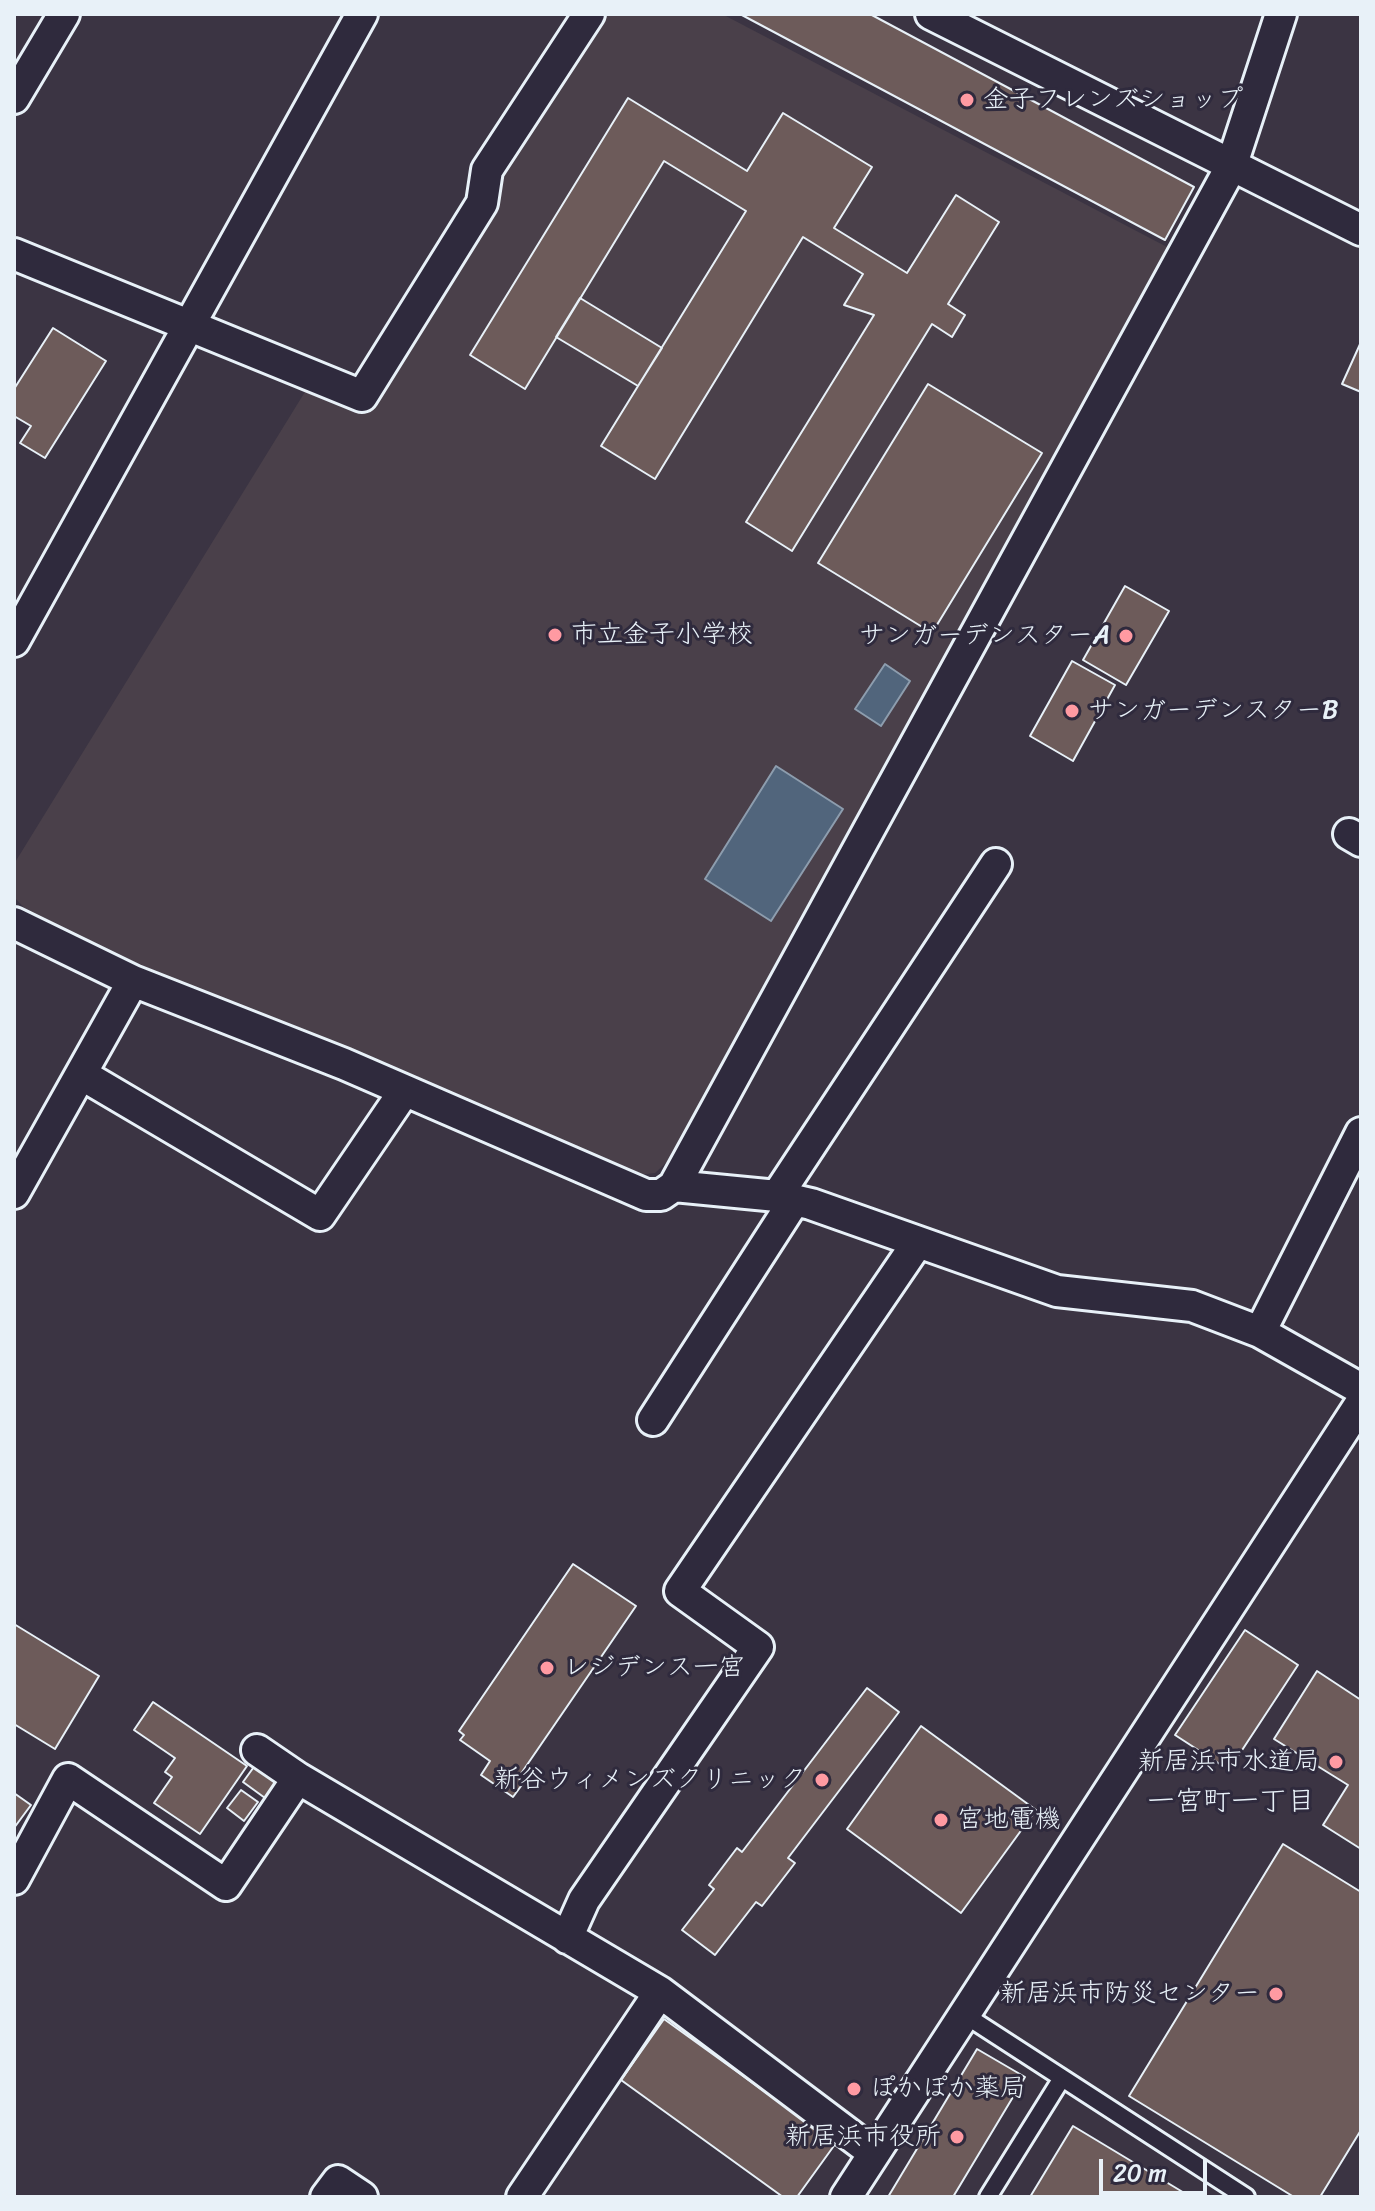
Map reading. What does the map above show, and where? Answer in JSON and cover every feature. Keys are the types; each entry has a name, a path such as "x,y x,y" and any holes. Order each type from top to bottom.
{"street":[{"path":"14,98 64,14"},
{"path":"14,641 362,14"},
{"path":"14,254 362,396 482,203 487,170 589,14"},
{"path":"931,14 1361,230"},
{"path":"14,923 133,981 344,1064 403,1093 646,1195 661,1195 674,1186 1231,167 1281,14"},
{"path":"653,1420 785,1199 996,864"},
{"path":"14,1193 133,981"},
{"path":"81,1074 320,1215 403,1093"},
{"path":"1260,1332 1361,1133"},
{"path":"674,1186 785,1199 1057,1291 1192,1306 1260,1332 1361,1389"},
{"path":"567,1938 584,1900 758,1647 680,1591 918,1242"},
{"path":"846,2197 1361,1403"},
{"path":"257,1750 298,1778 660,1992 874,2153"},
{"path":"14,1879 68,1779 226,1885 298,1778"},
{"path":"522,2197 660,1992"},
{"path":"326,2197 338,2181 362,2197"}],"lane":[{"path":"965,2015 1246,2197"},
{"path":"988,2197 1062,2078"}],"shaded area":[{"name":"市立金子小学校","path":"596,14 722,14 1167,247 668,1161 655,1173 638,1175 37,921 14,897 14,864 308,387 363,405 493,171"}],"water":[{"path":"885,664 910,681 881,726 855,709"},
{"path":"776,766 843,809 771,921 705,879"}],"building":[{"name":"金子フレンズショップ","path":"740,14 870,14 1194,187 1165,240"},
{"path":"628,98 747,171 783,113 872,167 834,228 907,273 956,195 999,222 948,304 965,315 952,337 932,324 792,551 746,522 874,315 844,305 863,274 803,237 655,479 601,446 746,211 664,161 525,389 470,355"},
{"path":"580,298 662,348 638,386 556,337"},
{"path":"53,328 106,361 45,458 20,443 31,426 14,416 14,389"},
{"path":"1361,342 1361,392 1342,384"},
{"path":"928,384 1042,453 932,633 818,563"},
{"name":"サンガーデンスターA","path":"1125,586 1169,611 1126,685 1083,660"},
{"name":"サンガーデンスターB","path":"1072,661 1115,685 1073,761 1030,736"},
{"name":"レジデンス一宮","path":"573,1564 636,1606 518,1778 524,1782 513,1797 481,1775 490,1761 460,1740 464,1735 459,1731"},
{"path":"14,1624 99,1676 55,1749 14,1724"},
{"path":"1245,1630 1298,1665 1229,1770 1175,1735"},
{"name":"新居浜市水道局","path":"1317,1671 1361,1700 1361,1849 1323,1825 1348,1785 1274,1739"},
{"name":"新谷ウィメンズクリニック","path":"867,1688 899,1712 788,1858 795,1863 762,1906 756,1902 715,1955 682,1930 714,1889 709,1885 737,1848 742,1852"},
{"path":"153,1702 247,1766 200,1834 154,1803 172,1777 165,1772 175,1758 134,1730"},
{"name":"宮地電機","path":"921,1726 1036,1810 961,1913 847,1829"},
{"path":"256,1764 278,1780 265,1798 243,1782"},
{"path":"241,1790 258,1802 244,1821 227,1808"},
{"path":"14,1793 31,1805 14,1828"},
{"name":"新居浜市防災センター","path":"1283,1844 1361,1892 1361,2130 1320,2197 1294,2197 1129,2096"},
{"path":"664,2019 836,2143 797,2197 783,2197 621,2080"},
{"name":"新居浜市役所","path":"977,2049 1025,2077 953,2197 888,2197"},
{"path":"1073,2126 1191,2197 1030,2197"}],"place":[{"name":"金子フレンズショップ","path":"967,100"},
{"name":"市立金子小学校","path":"555,635"},
{"name":"サンガーデンスターA","path":"1126,636"},
{"name":"サンガーデンスターB","path":"1072,711"},
{"name":"レジデンス一宮","path":"547,1668"},
{"name":"新居浜市水道局","path":"1336,1762"},
{"name":"新谷ウィメンズクリニック","path":"822,1780"},
{"name":"宮地電機","path":"941,1820"},
{"name":"新居浜市防災センター","path":"1276,1994"},
{"name":"ぽかぽか薬局","path":"854,2089"},
{"name":"新居浜市役所","path":"957,2137"}],"district":[{"name":"一宮町一丁目","path":"1231,1803"}]}
